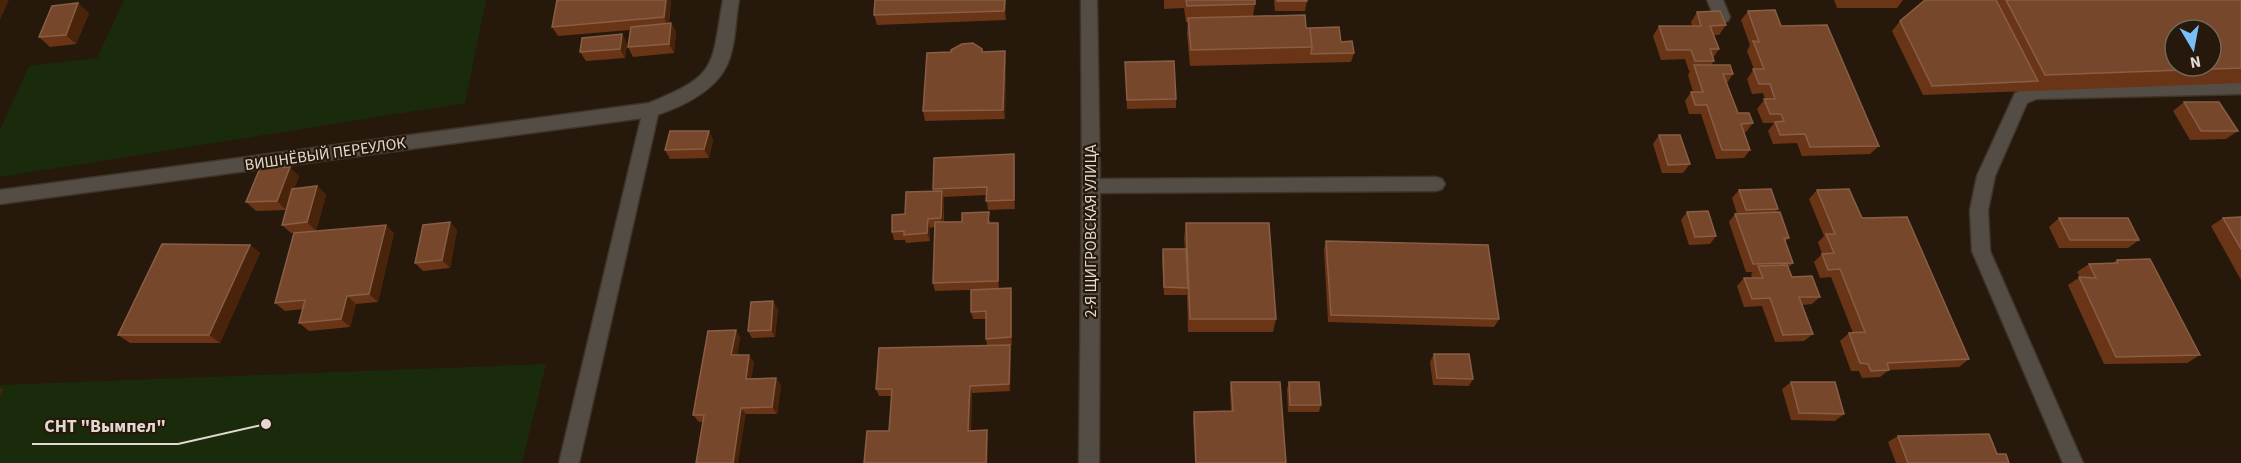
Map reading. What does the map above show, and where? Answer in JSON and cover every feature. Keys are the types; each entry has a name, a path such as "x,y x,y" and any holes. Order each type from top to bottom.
{"street":[{"name":"ВИШНЁВЫЙ ПЕРЕУЛОК","path":"0,197 651,110 699,86 718,66 731,0"},
{"name":"2-Я ЩИГРОВСКАЯ УЛИЦА","path":"1089,0 1091,186 1089,463"},
{"path":"1715,0 1722,17"},
{"path":"2073,463 1982,251 1979,210 1986,176 2021,98 2034,92 2241,87"},
{"path":"569,463 651,110"},
{"path":"1091,186 1437,184"}],"green space":[{"path":"124,0 486,0 465,103 0,177 0,130 29,66 97,58"},
{"path":"546,364 522,463 0,463 0,385"}],"building":[{"path":"557,0 666,0 664,17 552,27"},
{"path":"875,0 1005,0 1004,11 874,15"},
{"path":"1186,0 1255,0 1255,4 1187,6"},
{"path":"1307,0 1307,1 1277,1"},
{"path":"1925,0 1996,0 2038,81 1932,86 1900,21"},
{"path":"2006,0 2241,0 2241,68 2223,69 2223,18 2163,18 2163,71 2045,75"},
{"path":"78,3 66,35 39,37 52,6"},
{"path":"1775,10 1781,26 1827,25 1879,146 1810,147 1805,134 1780,135 1775,122 1784,121 1781,114 1770,114 1764,99 1775,99 1770,84 1759,84 1753,69 1764,69 1753,41 1759,42 1748,11"},
{"path":"1720,11 1726,25 1710,26 1719,49 1710,49 1714,61 1695,61 1691,50 1667,50 1659,26 1701,26 1697,12"},
{"path":"1305,15 1306,28 1310,28 1312,47 1191,50 1188,18"},
{"path":"671,23 669,44 628,47 631,27"},
{"path":"1339,27 1341,42 1352,41 1354,53 1311,54 1310,28"},
{"path":"622,34 620,49 580,52 582,38"},
{"path":"973,43 982,49 982,52 1005,51 1003,110 923,111 927,53 951,52 962,44"},
{"path":"1174,61 1176,99 1127,100 1125,62"},
{"path":"1694,65 1730,65 1733,74 1723,74 1738,113 1749,113 1753,123 1741,124 1750,150 1722,150 1707,105 1695,105 1691,92 1703,92"},
{"path":"2184,102 2219,102 2238,131 2201,131"},
{"path":"670,131 709,131 704,149 665,150"},
{"path":"1659,135 1680,135 1690,164 1668,165"},
{"path":"1014,154 1014,200 986,201 987,187 933,189 934,158"},
{"path":"290,167 277,201 246,202 260,168"},
{"path":"317,186 307,222 282,225 292,189"},
{"path":"1771,189 1778,209 1746,210 1739,190"},
{"path":"1849,189 1862,218 1907,217 1969,359 1887,363 1889,370 1871,371 1868,364 1860,363 1849,333 1865,332 1840,269 1828,270 1822,254 1834,253 1826,234 1835,234 1817,190"},
{"path":"942,191 941,218 928,219 927,233 904,235 904,231 892,232 892,215 905,214 906,192"},
{"path":"1708,211 1716,236 1695,237 1687,212"},
{"path":"989,212 988,223 998,223 998,281 933,283 935,222 962,222 962,213"},
{"path":"1780,212 1789,238 1784,238 1793,263 1753,264 1735,214"},
{"path":"2241,217 2241,249 2223,218"},
{"path":"2059,218 2128,218 2139,240 2070,240"},
{"path":"450,222 442,260 415,263 423,225"},
{"path":"1186,223 1269,223 1276,319 1190,319"},
{"path":"386,225 369,294 347,296 341,319 299,323 305,300 275,303 294,233"},
{"path":"1326,241 1488,245 1499,319 1331,315"},
{"path":"162,244 250,245 209,335 118,335"},
{"path":"1163,249 1186,249 1188,288 1164,287"},
{"path":"2150,259 2200,355 2116,357 2079,277 2096,278 2089,264"},
{"path":"1787,265 1792,277 1812,276 1820,297 1799,297 1813,334 1783,335 1770,298 1752,299 1744,278 1763,278 1758,266"},
{"path":"1011,288 1011,337 986,339 986,311 971,312 971,290"},
{"path":"773,301 771,330 748,331 751,302"},
{"path":"736,330 731,355 749,355 746,379 776,378 772,407 741,408 733,463 696,463 704,415 693,415 708,331"},
{"path":"1010,345 1009,384 970,386 968,431 987,430 986,463 864,463 867,431 889,431 892,389 876,389 879,348"},
{"path":"1434,354 1469,354 1473,379 1437,378"},
{"path":"1231,382 1280,382 1286,463 1196,463 1194,412 1233,411"},
{"path":"1289,382 1319,382 1321,405 1290,405"},
{"path":"1791,382 1835,382 1844,414 1799,413"},
{"path":"1989,434 1997,454 2006,454 2009,463 1908,463 1898,436"}],"place":[{"name":"СНТ \"Вымпел\"","path":"266,424"}]}
